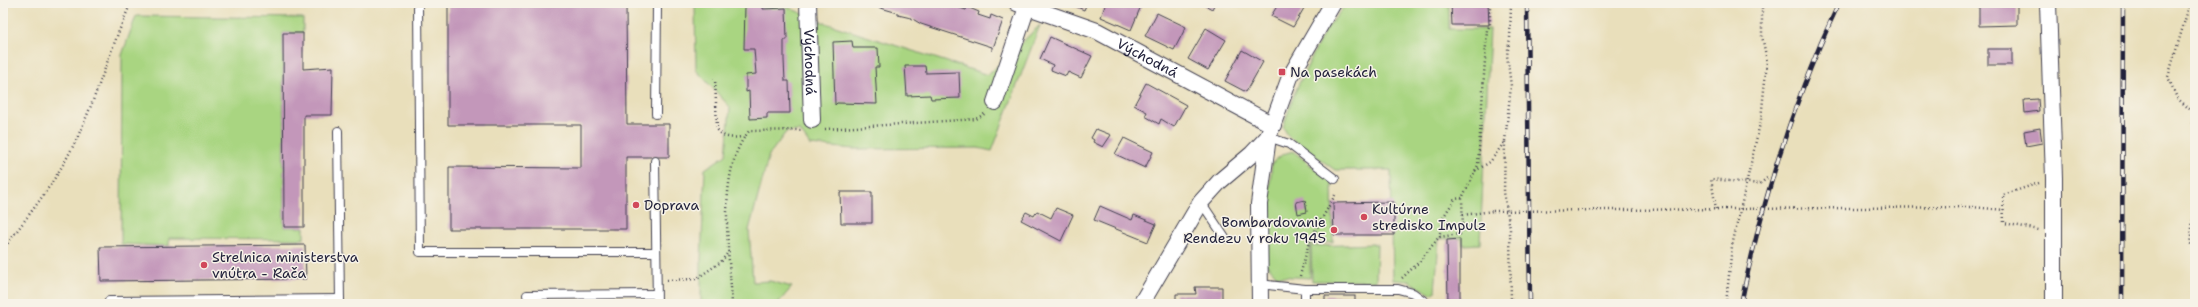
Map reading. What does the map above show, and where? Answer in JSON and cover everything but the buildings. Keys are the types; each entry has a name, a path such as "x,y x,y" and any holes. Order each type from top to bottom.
{"street":[{"name":"Východná","path":"808,3 812,125"},
{"path":"1260,304 1259,204 1271,131 1290,77 1333,3"},
{"path":"2048,3 2054,178 2054,304"},
{"name":"Východná","path":"1022,5 1097,31 1271,131"},
{"path":"995,102 1022,5"},
{"path":"1141,304 1201,202 1220,181 1252,154 1271,131"}],"lane":[{"path":"418,3 420,252 655,252"},
{"path":"656,114 657,3"},
{"path":"109,301 340,302 338,131"},
{"path":"1271,131 1335,179"},
{"path":"655,161 655,252 657,304"},
{"path":"1201,202 1226,238"},
{"path":"1259,284 1300,289 1398,289 1413,293 1428,304"},
{"path":"1300,289 1304,304"},
{"path":"527,295 656,294"}],"path":[{"path":"3,250 61,168 87,115 119,28 131,3"},
{"path":"1439,236 1460,234 1463,229 1462,198 1478,165 1487,30 1490,25 1490,3"},
{"path":"1510,304 1510,229 1504,192 1505,141 1511,86 1507,55 1510,38 1511,3"},
{"path":"1726,304 1732,246 1761,119 1767,61 1762,36 1762,3"},
{"path":"2190,3 2168,77 2177,98 2193,112 2192,124 2195,128"},
{"path":"715,78 716,130 721,136 731,138 744,137"},
{"path":"732,304 728,215 730,180 735,155 744,137 749,131 812,125 976,119 985,114 995,102"},
{"path":"1475,172 1490,162 1505,141"},
{"path":"1716,209 1711,179 1760,184 1767,178"},
{"path":"2054,178 2003,195 2004,223 2054,231"},
{"path":"1300,289 1309,242 1336,195"},
{"path":"1398,289 1399,281 1420,261 1439,236 1444,216 1455,198 1462,198"},
{"path":"2195,204 2190,243 2195,248"},
{"path":"1463,215 1493,211 1972,207 2004,210"},
{"path":"656,280 696,280 721,262 729,251"}],"green space":[{"path":"695,3 778,3 822,22 988,75 1040,25 992,151 978,148 854,149 810,145 800,131 786,132 769,155 749,230 753,282 770,281 792,287 779,302 774,304 701,304 701,260 705,169 726,155 730,107 696,70"},
{"path":"1347,3 1449,3 1449,29 1490,29 1480,244 1463,245 1462,238 1439,239 1435,292 1431,294 1408,281 1393,280 1391,170 1335,170 1289,137 1283,127 1295,92 1324,32"},
{"path":"136,16 303,18 303,33 283,33 284,227 304,227 304,239 169,238 169,246 121,244 122,55"},
{"path":"1293,151 1332,182 1333,242 1310,244 1310,278 1277,276 1266,264 1268,207 1272,163 1283,154"},
{"path":"1377,244 1376,281 1312,281 1311,246"}],"railway":[{"path":"1527,3 1530,304"},
{"path":"1741,304 1749,265 1781,150 1808,76 1839,3"},
{"path":"2122,304 2123,3"}],"place":[{"name":"Na pasekách","path":"1282,72"},
{"name":"Doprava","path":"636,205"},
{"name":"Kultúrne stredisko Impulz","path":"1364,217"},
{"name":"Bombardovanie Rendezu v roku 1945","path":"1334,230"},
{"name":"Strelnica ministerstva vnútra - Rača","path":"204,265"}]}
